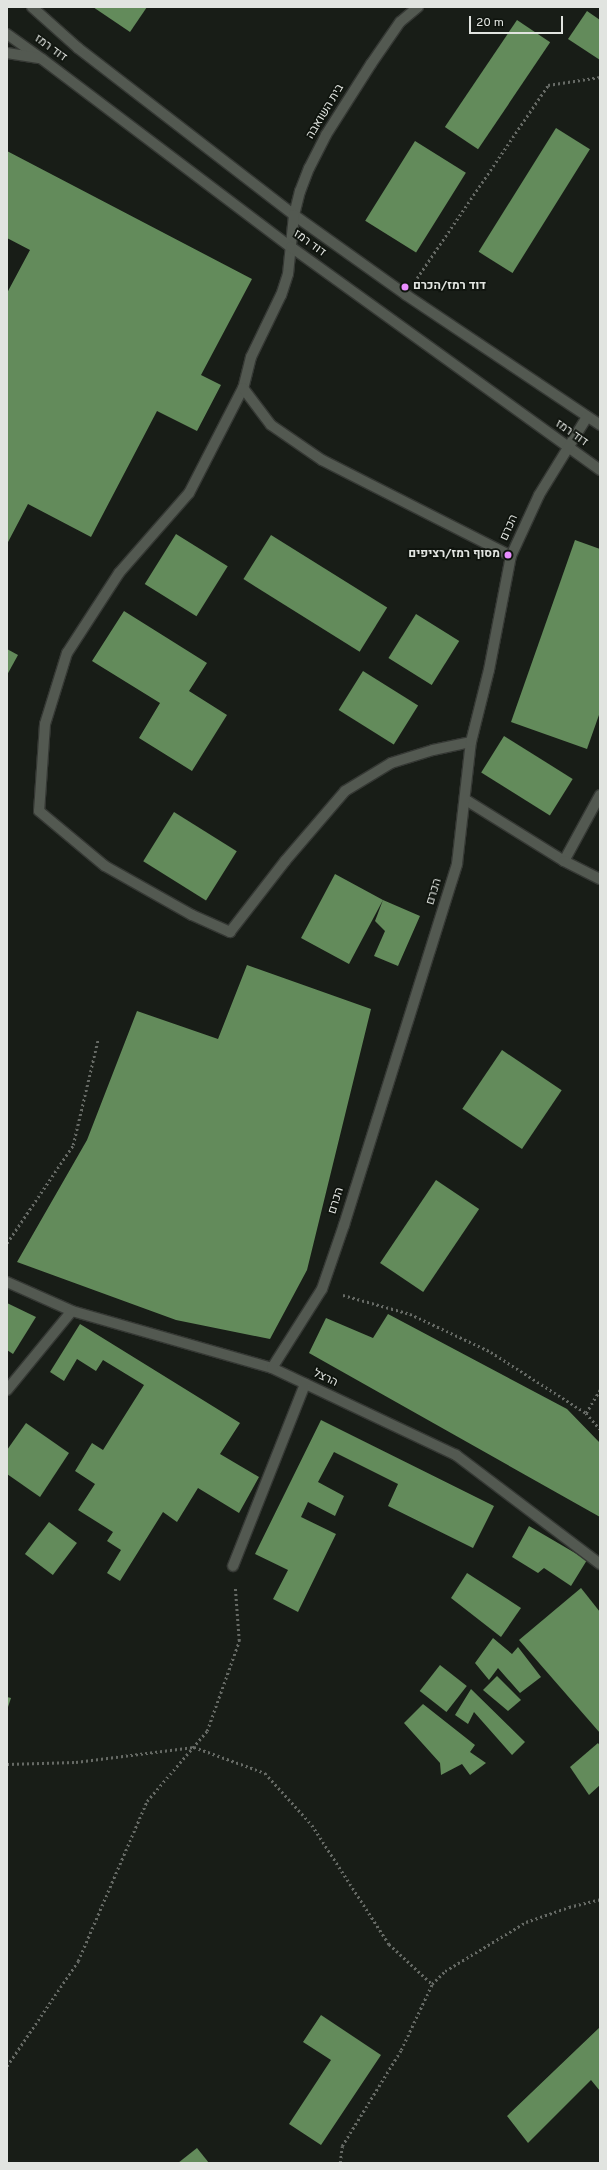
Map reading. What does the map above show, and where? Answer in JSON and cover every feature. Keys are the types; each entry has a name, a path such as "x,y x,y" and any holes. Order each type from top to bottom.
{"street":[{"name":"דוד רמז","path":"32,7 78,48 294,215 406,295 600,425"},
{"name":"בית השואבה","path":"418,7 400,22 326,135 307,174 294,215 288,274 281,295 251,357 243,388 189,493 119,573 67,653 45,724 39,811 105,866 192,915 230,932 285,861 345,791 391,763 433,750 471,742"},
{"name":"דוד רמז","path":"7,34 291,248 567,448 600,470"},
{"path":"7,53 42,59"},
{"path":"243,388 271,425 322,460 511,556"},
{"name":"הכרם","path":"272,1368 322,1289 344,1225 457,864 466,800 471,742 489,670 511,556 539,495 587,417"},
{"path":"564,861 600,795"},
{"path":"466,800 564,861 600,879"},
{"name":"הרצל","path":"7,1282 72,1311 272,1368 456,1455 600,1564"},
{"path":"7,1390 72,1311"},
{"path":"233,1566 305,1384"}],"path":[{"path":"406,295 548,85 600,78"},
{"path":"7,1243 73,1146 98,1039"},
{"path":"322,1289 410,1314 491,1352 586,1413 600,1429"},
{"path":"586,1413 600,1390"},
{"path":"7,2066 12,2061 78,1961 147,1801 207,1731 239,1641 233,1566"},
{"path":"7,1764 76,1762 194,1748 265,1773 312,1825 389,1944 432,1984"},
{"path":"340,2163 342,2146 401,2050 432,1984 445,1970 526,1922 569,1907 600,1899"}],"building":[{"path":"93,7 147,7 130,32"},
{"path":"587,11 600,20 600,60 568,39"},
{"path":"517,20 550,42 478,149 445,127"},
{"path":"556,128 590,149 513,273 479,252"},
{"path":"415,141 466,173 416,253 365,221"},
{"path":"7,151 252,279 201,375 221,385 197,431 157,411 91,537 28,504 7,544 7,293 30,250 7,238"},
{"path":"176,534 228,566 196,616 145,584"},
{"path":"271,535 387,608 360,652 243,579"},
{"path":"575,540 600,549 600,712 587,749 511,722"},
{"path":"124,611 207,663 189,691 227,715 192,771 139,738 160,703 92,661"},
{"path":"416,614 459,641 432,685 388,658"},
{"path":"7,649 18,655 7,675"},
{"path":"363,671 418,705 394,744 339,710"},
{"path":"504,736 573,779 550,815 481,772"},
{"path":"174,812 237,851 206,900 143,861"},
{"path":"335,874 383,900 349,964 301,938"},
{"path":"383,900 420,916 398,966 374,956 385,931 375,921"},
{"path":"247,965 371,1009 307,1270 270,1339 176,1320 17,1262 87,1140 137,1011 218,1039"},
{"path":"502,1050 562,1090 522,1149 462,1109"},
{"path":"436,1180 479,1209 423,1292 380,1263"},
{"path":"7,1303 36,1317 13,1354 7,1350"},
{"path":"388,1314 567,1409 600,1443 600,1517 309,1353 326,1318 373,1338"},
{"path":"80,1324 240,1423 220,1454 259,1477 239,1513 198,1488 177,1522 163,1512 120,1581 107,1573 121,1550 107,1541 113,1532 78,1510 95,1484 75,1471 92,1443 103,1450 144,1385 103,1360 96,1371 77,1359 64,1381 50,1372"},
{"path":"321,1420 494,1506 473,1548 388,1506 398,1484 334,1452 318,1482 344,1496 335,1516 308,1502 301,1517 336,1534 298,1612 273,1599 288,1570 255,1554"},
{"path":"26,1423 69,1453 40,1497 7,1474 7,1450"},
{"path":"49,1522 77,1543 53,1575 25,1554"},
{"path":"529,1526 587,1560 571,1586 544,1568 538,1573 512,1557"},
{"path":"467,1573 521,1608 501,1637 451,1598"},
{"path":"581,1588 600,1612 600,1733 519,1640"},
{"path":"493,1638 512,1654 518,1647 541,1677 520,1693 498,1668 489,1680 475,1663"},
{"path":"440,1665 467,1686 446,1712 420,1691"},
{"path":"497,1676 521,1700 508,1711 483,1690"},
{"path":"471,1689 525,1742 512,1755 474,1712 468,1724 455,1715"},
{"path":"7,1697 11,1698 7,1710"},
{"path":"423,1704 475,1745 470,1752 486,1763 470,1775 462,1764 441,1775 440,1763 404,1723"},
{"path":"598,1743 600,1746 600,1785 589,1795 570,1767"},
{"path":"321,2015 381,2055 321,2145 289,2124 331,2060 303,2042"},
{"path":"600,2027 600,2091 591,2080 528,2143 507,2116"},
{"path":"197,2148 209,2163 178,2163"}],"place":[{"name":"דוד רמז/הכרם","path":"405,287"},
{"name":"מסוף רמז/רציפים","path":"508,555"}]}
